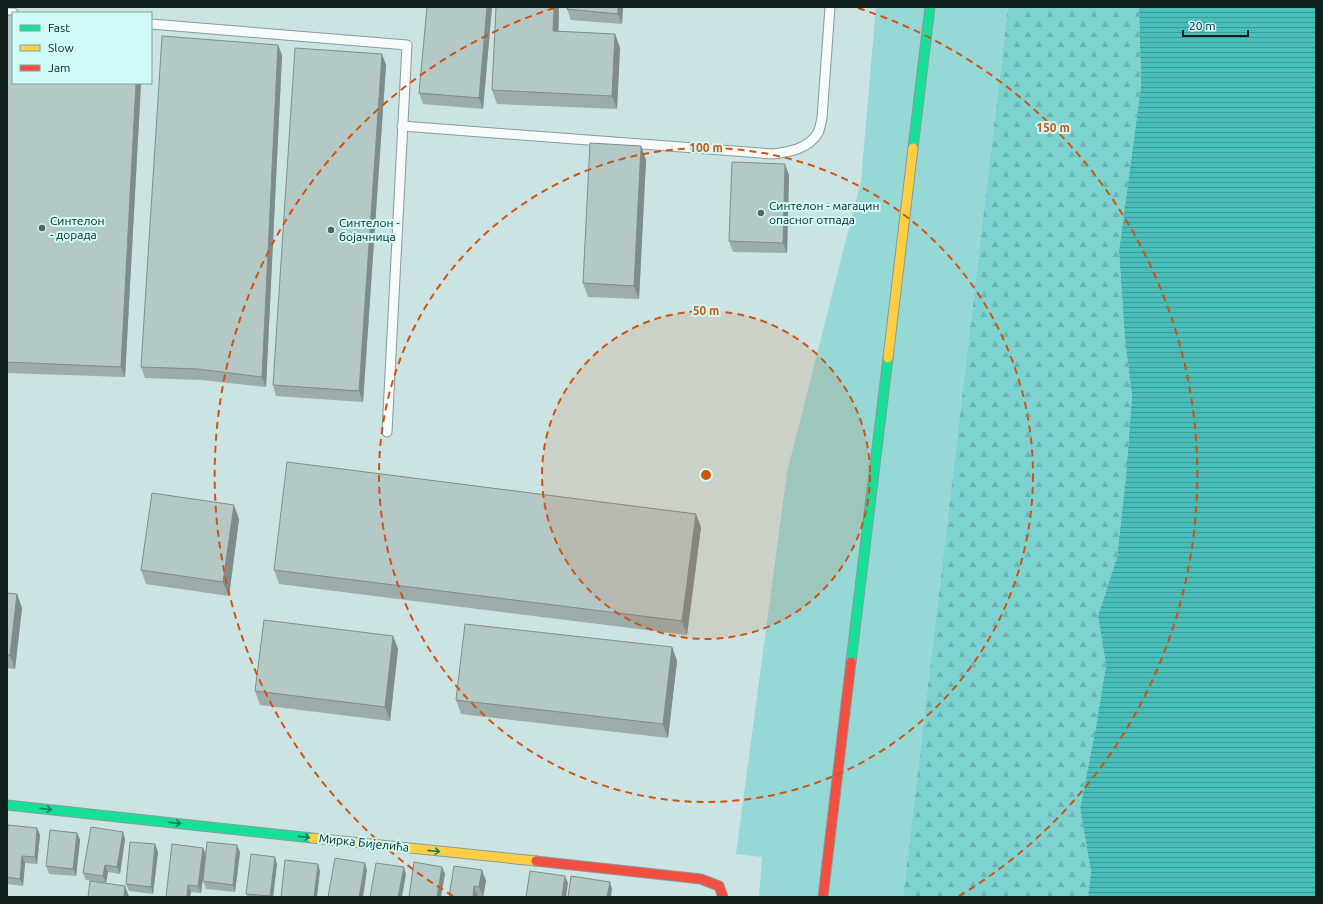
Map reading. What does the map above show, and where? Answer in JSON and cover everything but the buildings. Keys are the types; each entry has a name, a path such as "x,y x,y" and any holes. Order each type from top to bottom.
{"street":[{"path":"823,897 930,7"},
{"name":"Мирка Бијелића","path":"7,805 694,878 719,886 723,897"}],"lane":[{"path":"402,126 773,154 791,151 808,144 818,133 822,118 830,7"},
{"path":"152,24 407,45 387,432"}],"shaded area":[{"path":"876,7 1008,7 903,897 759,897 762,857 736,854 787,472 861,181"},
{"path":"1139,7 1316,7 1316,897 1088,897 1091,872 1080,808 1096,727 1106,665 1098,616 1117,557 1126,476 1132,396 1125,339 1119,251 1141,86"}],"green space":[{"path":"1008,7 1139,7 1141,86 1119,251 1125,339 1132,396 1126,476 1117,557 1098,616 1106,665 1096,727 1080,808 1091,872 1088,897 903,897"}],"traffic: fast":[{"path":"913,148 930,7"},
{"path":"851,662 888,358"},
{"path":"7,805 312,838"}],"traffic: slow":[{"path":"888,358 913,148"},
{"path":"312,838 536,861"}],"traffic: jam":[{"path":"823,897 851,662"},
{"path":"536,861 701,879 719,886 723,897"}],"place":[{"name":"Синтелон - магацин опасног отпада","path":"761,213"},
{"name":"Синтелон - дорада","path":"42,228"},
{"name":"Синтелон - бојачница","path":"331,230"}]}
